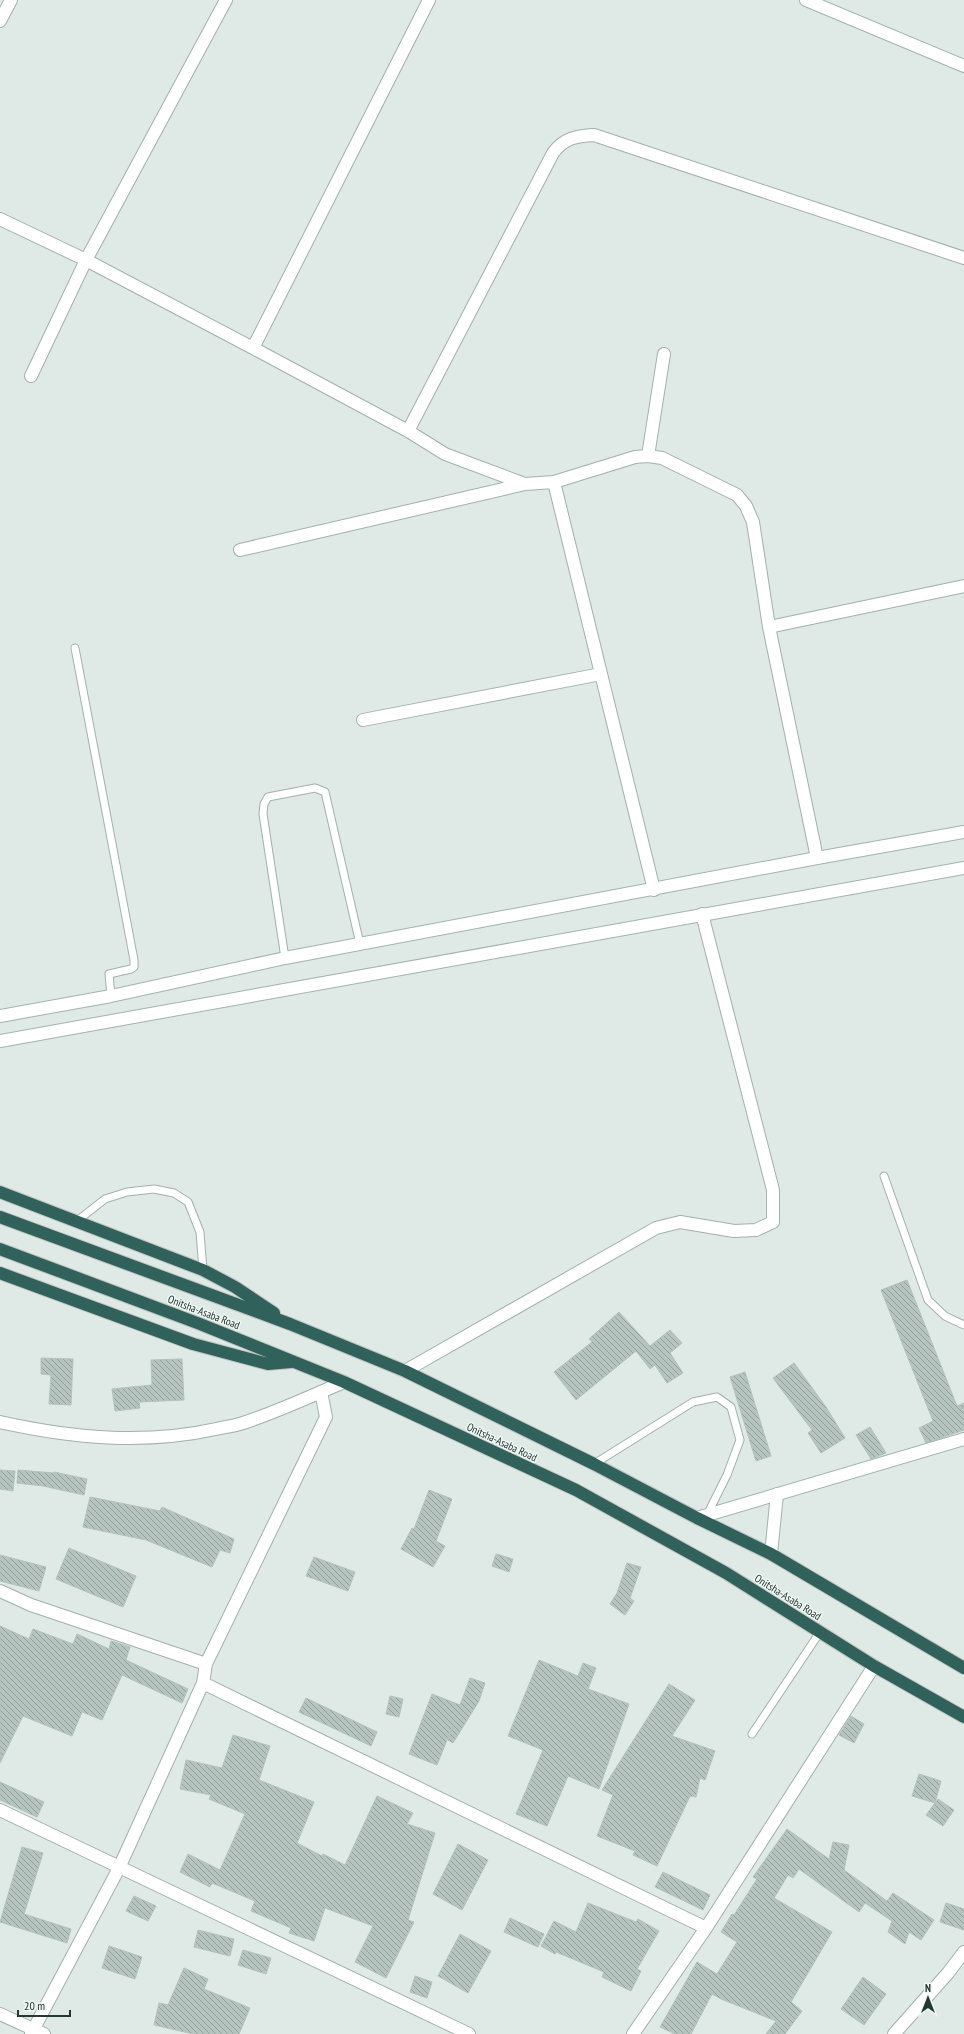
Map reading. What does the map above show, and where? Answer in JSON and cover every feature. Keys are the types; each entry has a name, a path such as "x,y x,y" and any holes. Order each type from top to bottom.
{"highway":[{"path":"0,1192 203,1270 235,1287 290,1324"},
{"path":"0,1217 290,1324 405,1371 702,1517 771,1554 964,1668"},
{"name":"Onitsha-Asaba Road","path":"0,1249 200,1324 344,1382 576,1490 726,1573 874,1666 964,1717"},
{"path":"0,1273 193,1344 268,1364 294,1362"}],"street":[{"path":"0,21 10,0"},
{"path":"31,376 86,260 226,0"},
{"path":"253,348 429,0"},
{"path":"806,0 964,66"},
{"path":"408,431 553,153 560,143 574,136 594,135 964,258"},
{"path":"0,219 86,260 253,348 408,431 445,454 525,484"},
{"path":"648,456 664,354"},
{"path":"240,550 525,484 554,482 635,457 648,456 662,458 737,495 746,506 753,522 769,627 817,858"},
{"path":"554,482 654,890"},
{"path":"769,627 964,586"},
{"path":"363,720 601,674"},
{"path":"0,1016 111,996 285,958 654,890 817,858 964,832"},
{"path":"0,1041 964,868"},
{"path":"405,1371 656,1228 680,1222 734,1231 756,1230 773,1222 773,1190 702,914"},
{"path":"0,1422 33,1429 100,1438 154,1439 187,1435 242,1424 344,1382"},
{"path":"32,2031 119,1868 203,1683 206,1664 326,1417 320,1392"},
{"path":"702,1517 964,1439"},
{"path":"771,1554 777,1494"},
{"path":"0,1592 31,1605 206,1664"},
{"path":"633,2034 706,1928 874,1666"},
{"path":"203,1683 706,1928"},
{"path":"0,1810 469,2034"},
{"path":"894,2034 948,1973 964,1952"},
{"path":"0,2014 32,2031 44,2034"}],"lane":[{"path":"75,648 134,960 134,967 131,969 110,974 111,996"},
{"path":"285,958 263,814 264,804 268,797 315,788 325,792 360,944"},
{"path":"884,1176 928,1300 945,1316 964,1325"},
{"path":"77,1221 105,1199 128,1192 154,1189 174,1193 188,1202 200,1232 203,1270"},
{"path":"594,1464 692,1402 716,1397 731,1407 740,1440 727,1475 702,1517"},
{"path":"752,1734 820,1632"}],"building":[{"path":"907,1280 957,1406 964,1403 964,1430 926,1443 919,1428 933,1421 881,1290"},
{"path":"619,1312 650,1346 670,1330 682,1343 670,1353 683,1373 667,1383 655,1365 650,1369 636,1351 576,1400 554,1372 592,1342 589,1339"},
{"path":"41,1358 73,1359 71,1405 49,1404 51,1375 41,1374"},
{"path":"182,1359 184,1400 139,1402 140,1408 115,1411 112,1389 152,1385 151,1360"},
{"path":"794,1363 826,1407 845,1438 821,1453 808,1433 812,1430 773,1378"},
{"path":"745,1372 771,1456 756,1461 730,1377"},
{"path":"870,1427 886,1453 871,1459 856,1435"},
{"path":"0,1470 15,1471 13,1491 0,1489"},
{"path":"18,1470 54,1472 87,1479 84,1495 43,1486 17,1483"},
{"path":"429,1490 452,1499 436,1541 445,1546 433,1567 401,1549 412,1528 414,1529"},
{"path":"90,1497 160,1511 162,1507 234,1539 230,1553 220,1550 212,1567 146,1540 83,1527"},
{"path":"69,1548 136,1576 123,1607 56,1579"},
{"path":"496,1554 513,1559 509,1572 492,1566"},
{"path":"0,1555 46,1567 39,1591 0,1581"},
{"path":"314,1557 355,1572 348,1591 306,1576"},
{"path":"627,1563 641,1567 630,1598 634,1601 625,1615 610,1604 617,1593"},
{"path":"0,1626 29,1639 33,1629 73,1644 77,1634 109,1649 111,1641 130,1647 126,1660 188,1689 182,1703 122,1675 102,1720 82,1712 72,1736 23,1716 0,1763"},
{"path":"539,1660 578,1676 583,1663 596,1668 588,1689 629,1704 599,1789 568,1776 547,1826 516,1814 543,1750 508,1736"},
{"path":"470,1678 485,1683 479,1701 453,1743 448,1740 453,1725 437,1765 409,1754 432,1694 460,1705"},
{"path":"669,1684 695,1700 672,1736 715,1751 705,1780 700,1778 696,1797 690,1796 657,1866 633,1855 635,1851 597,1836 613,1795 602,1790"},
{"path":"390,1696 403,1699 399,1717 386,1714"},
{"path":"306,1698 377,1732 371,1746 299,1712"},
{"path":"851,1716 864,1724 854,1743 839,1735"},
{"path":"233,1735 270,1746 259,1780 314,1802 297,1843 322,1856 323,1854 345,1865 377,1796 413,1813 407,1824 435,1833 408,1920 414,1922 386,1978 355,1962 373,1926 325,1908 314,1941 289,1933 291,1928 251,1911 255,1901 212,1883 210,1887 180,1872 188,1854 220,1870 245,1814 209,1799 211,1795 180,1789 186,1760 222,1768"},
{"path":"919,1774 941,1781 935,1803 912,1796"},
{"path":"0,1782 44,1802 37,1817 0,1800"},
{"path":"938,1799 954,1810 943,1826 926,1815"},
{"path":"787,1829 829,1859 833,1842 849,1845 844,1870 887,1901 893,1893 934,1920 921,1940 909,1932 905,1944 888,1932 892,1921 865,1903 859,1912 799,1869 793,1878 788,1875 774,1898 832,1932 791,2002 802,2011 785,2034 766,2034 776,2021 712,1994 691,2034 675,2034 660,2027 697,1962 717,1974 737,1942 721,1932 732,1914 734,1915 757,1879 753,1877"},
{"path":"458,1844 488,1860 462,1910 433,1894"},
{"path":"22,1847 43,1853 24,1914 71,1929 67,1943 0,1922"},
{"path":"663,1872 710,1895 703,1910 655,1887"},
{"path":"134,1896 156,1906 148,1921 126,1911"},
{"path":"588,1903 636,1922 638,1919 659,1931 637,1969 641,1971 631,1991 602,1977 604,1972 556,1952 555,1954 541,1946 554,1921 576,1932"},
{"path":"946,1903 964,1909 964,1930 940,1922"},
{"path":"510,1918 544,1934 538,1947 504,1932"},
{"path":"198,1930 234,1939 230,1956 194,1947"},
{"path":"460,1934 491,1951 468,1993 438,1976"},
{"path":"109,1946 142,1957 135,1979 102,1968"},
{"path":"243,1950 271,1958 266,1974 238,1965"},
{"path":"184,1968 208,1979 204,1989 250,2008 239,2034 193,2034 154,2025 159,2003 168,2005"},
{"path":"415,1976 432,1982 427,1998 410,1992"},
{"path":"863,1977 886,1994 864,2025 841,2009"}]}
